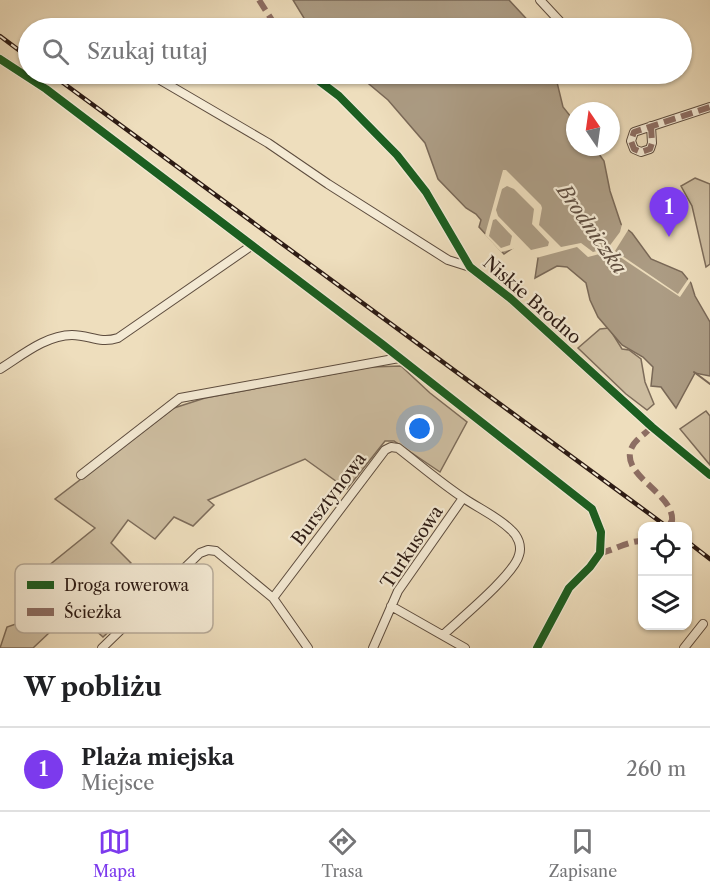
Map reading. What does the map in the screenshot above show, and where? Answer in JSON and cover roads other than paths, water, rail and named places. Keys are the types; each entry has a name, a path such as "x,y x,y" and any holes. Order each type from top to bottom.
{"street":[{"path":"540,0 557,18"},
{"path":"0,59 18,71"},
{"path":"38,84 399,358 592,509 601,532 600,553 569,588 537,648"},
{"path":"167,84 268,143 448,260 470,267"},
{"name":"Niskie Brodno","path":"323,84 339,96 397,156 426,192 470,267 510,298 652,427 710,475"},
{"path":"651,126 710,107"},
{"path":"0,369 49,340 72,335 106,342 118,338 251,246"},
{"path":"81,475 180,398 399,358"},
{"name":"Bursztynowa","path":"273,598 385,450 391,447 399,448 463,498 512,530 518,539 519,556 496,586 443,635"},
{"name":"Turkusowa","path":"374,648 398,591 463,498"},
{"path":"189,564 208,550 216,551 273,598 308,648"},
{"path":"391,606 465,648"},
{"path":"684,648 703,624"},
{"path":"102,648 118,633"}],"water":[{"path":"293,0 509,0 526,18 304,18"},
{"path":"369,84 557,84 566,111 566,156 600,156 604,161 610,191 621,224 632,233 651,259 682,272 691,283 695,296 710,322 710,376 695,373 676,408 661,387 651,386 653,367 643,357 622,345 598,317 590,300 586,283 567,267 557,266 535,278 538,258 520,243 504,254 479,227 481,220 476,214 466,208 438,179 425,143 388,100"}],"waterway":[{"name":"Brodniczka","path":"694,372 710,384"}],"railway":[{"path":"0,36 18,50"},
{"path":"65,84 661,522"},
{"path":"692,545 710,559"}],"place":[{"name":"Plaża miejska","path":"669,237"}]}
